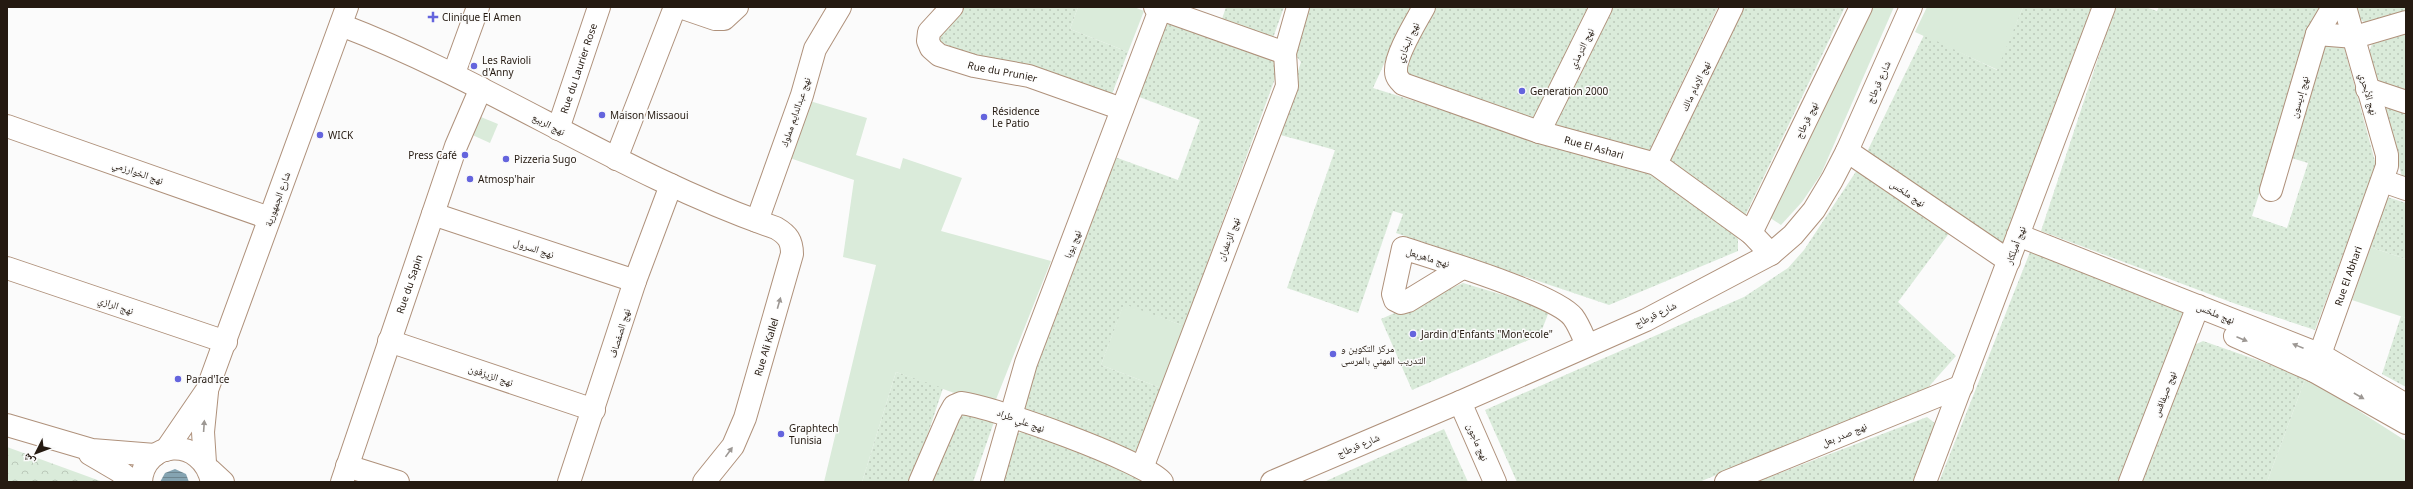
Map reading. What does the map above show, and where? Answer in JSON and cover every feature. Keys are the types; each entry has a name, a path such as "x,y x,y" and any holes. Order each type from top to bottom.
{"street":[{"path":"454,73 478,7"},
{"name":"Rue du Laurier Rose","path":"558,128 599,7"},
{"path":"616,159 675,7"},
{"path":"680,7 715,19 724,19 738,7"},
{"name":"نهج عبدالدايم مملوك","path":"757,221 802,95 815,49 840,7"},
{"name":"Rue du Prunier","path":"952,7 929,32 928,40 931,48 939,55 974,66 1029,76 1122,110"},
{"name":"نهج الزعفران","path":"1142,468 1287,86 1285,53 1298,7"},
{"name":"نهج البخاري","path":"1397,78 1395,69 1400,55 1424,7"},
{"name":"نهج الترمذي","path":"1539,132 1601,7"},
{"name":"نهج الإمام مالك","path":"1656,164 1732,7"},
{"name":"نهج قرطاج","path":"1751,233 1861,7"},
{"name":"شارع قرطاج","path":"1272,482 1460,402 1652,316 1771,254 1793,235 1814,210 1847,151 1911,7"},
{"name":"نهج أميلكار","path":"1925,482 2104,7"},
{"name":"نهج إديسون","path":"2272,190 2317,34 2333,7"},
{"name":"نهج الأبحري","path":"2345,7 2355,37 2367,89 2387,156 2382,181"},
{"name":"نهج يوبا","path":"992,482 994,470 1026,364 1159,8 1285,53"},
{"name":"نهج الربيع","path":"343,12 481,88 616,159 671,185 757,221"},
{"name":"شارع الجمهورية","path":"141,482 143,470 160,452 207,390 226,342 343,12"},
{"path":"2317,34 2355,37 2406,22"},
{"name":"Rue El Ashari","path":"1397,78 1403,84 1413,89 1539,132 1656,164 1751,233 1771,254"},
{"name":"Rue du Sapin","path":"344,474 456,146 481,88"},
{"path":"2367,89 2406,102"},
{"name":"نهج الخوارزمي","path":"7,126 269,218"},
{"name":"نهج ملخس","path":"1847,151 2009,261"},
{"path":"2382,181 2406,189"},
{"name":"Rue El Abhari","path":"2317,363 2382,181"},
{"name":"نهج الصفصاف","path":"569,482 594,410 635,281 671,185"},
{"name":"نهج السرول","path":"433,214 635,281"},
{"name":"Rue Ali Kallel","path":"704,482 733,446 746,418 792,254 790,240 784,233 757,221"},
{"name":"نهج ملخس","path":"2018,235 2317,363 2406,405"},
{"name":"نهج الرازي","path":"7,268 226,342"},
{"name":"نهج ماهربعل","path":"1462,268 1549,300 1572,316 1587,345"},
{"name":"نهج صيفاقس","path":"2130,482 2196,312"},
{"name":"نهج الزيزفون","path":"389,341 594,410"},
{"name":"نهج ملخس","path":"2317,363 2406,423"},
{"name":"نهج صدر بعل","path":"1726,482 1962,386"},
{"name":"شارع الجمهورية","path":"207,390 203,432 213,474"},
{"name":"نهج ماجون","path":"1460,402 1495,482"},
{"name":"نهج علي طراد","path":"920,482 949,415 957,404 967,403 1011,415 1142,468 1162,482"},
{"path":"7,425 76,447 118,454 186,450 195,454 213,474"},
{"path":"76,447 106,462 133,482"},
{"path":"344,474 398,482"}],"green space":[{"path":"955,7 1078,7 1070,29 1128,52 1112,94 1032,65 973,57 934,39"},
{"path":"1078,7 1134,7 1144,11 1128,52 1070,29"},
{"path":"1226,7 1284,7 1273,38 1222,19"},
{"path":"1305,7 1410,7 1373,88 1655,176 1734,233 1738,239 1738,251 1609,305 1396,233 1403,214 1393,211 1358,313 1287,288 1335,150 1277,134 1301,62 1292,51"},
{"path":"1430,7 1589,7 1533,121 1403,78 1402,67"},
{"path":"1609,7 1718,7 1649,151 1551,129"},
{"path":"1737,7 1845,7 1744,218 1666,158"},
{"path":"1864,7 1894,7 1821,174 1802,202 1781,225 1764,214"},
{"path":"1927,7 2023,7 1998,70 1915,32"},
{"path":"2023,7 2096,7 2010,249 1865,156 1924,35 1997,70"},
{"path":"2115,7 2145,7 2157,11 2159,7 2319,7 2252,216 2287,228 2308,163 2288,157 2321,43 2344,47 2376,165 2315,330 2236,304 2041,231"},
{"path":"2355,7 2406,7 2406,11 2365,23 2358,17"},
{"path":"1174,17 1274,55 1280,65 1184,326 1124,304 1101,365 1161,388 1137,450 1131,454 1020,409 1112,156 1178,180 1200,120 1134,95 1160,24"},
{"path":"2406,34 2406,93 2381,82 2374,73 2367,58 2372,44"},
{"path":"803,99 867,118 856,155 900,169 903,158 962,178 941,231 1051,261 993,407 896,372 862,482 824,482 876,265 843,257 854,180 784,156"},
{"path":"2383,105 2406,114 2406,178 2402,177"},
{"path":"476,115 498,124 490,143 468,133"},
{"path":"1859,167 1953,228 1898,302 1956,356 1924,392 1699,482 1517,482 1485,410 1744,297 1788,268 1804,250"},
{"path":"2387,197 2406,203 2406,259 2370,247"},
{"path":"2032,247 2187,309 2118,482 1939,482"},
{"path":"2370,247 2406,259 2406,318 2352,300"},
{"path":"1463,283 1544,307 1548,314 1540,335 1412,390 1381,319"},
{"path":"1124,303 1184,326 1161,388 1101,365"},
{"path":"2401,316 2406,318 2406,387 2382,374"},
{"path":"2203,341 2306,377 2267,482 2141,482 2192,346"},
{"path":"896,372 943,388 912,482 862,482"},
{"path":"2306,377 2406,441 2406,482 2267,482"},
{"path":"954,404 995,419 973,482 926,482"},
{"path":"1927,417 1936,424 1914,482 1756,482"},
{"path":"1444,429 1468,482 1324,482 1337,476"},
{"path":"1024,431 1146,478 1150,482 997,482 1014,435"},
{"path":"7,447 103,482 7,482"}],"water":[{"path":"175,469 186,474 189,482 160,482 165,473"}],"place":[{"name":"Clinique El Amen","path":"433,17"},
{"name":"Les Ravioli d'Anny","path":"474,66"},
{"name":"Generation 2000","path":"1522,91"},
{"name":"Maison Missaoui","path":"602,115"},
{"name":"Résidence Le Patio","path":"984,117"},
{"name":"WICK","path":"320,135"},
{"name":"Press Café","path":"465,155"},
{"name":"Pizzeria Sugo","path":"506,159"},
{"name":"Atmosp'hair","path":"470,179"},
{"name":"Jardin d'Enfants \"Mon'ecole\"","path":"1413,334"},
{"name":"مركز التكوين و التدريب المهني بالمرسى","path":"1333,354"},
{"name":"Parad'Ice","path":"178,379"},
{"name":"Graphtech Tunisia","path":"781,434"}]}
